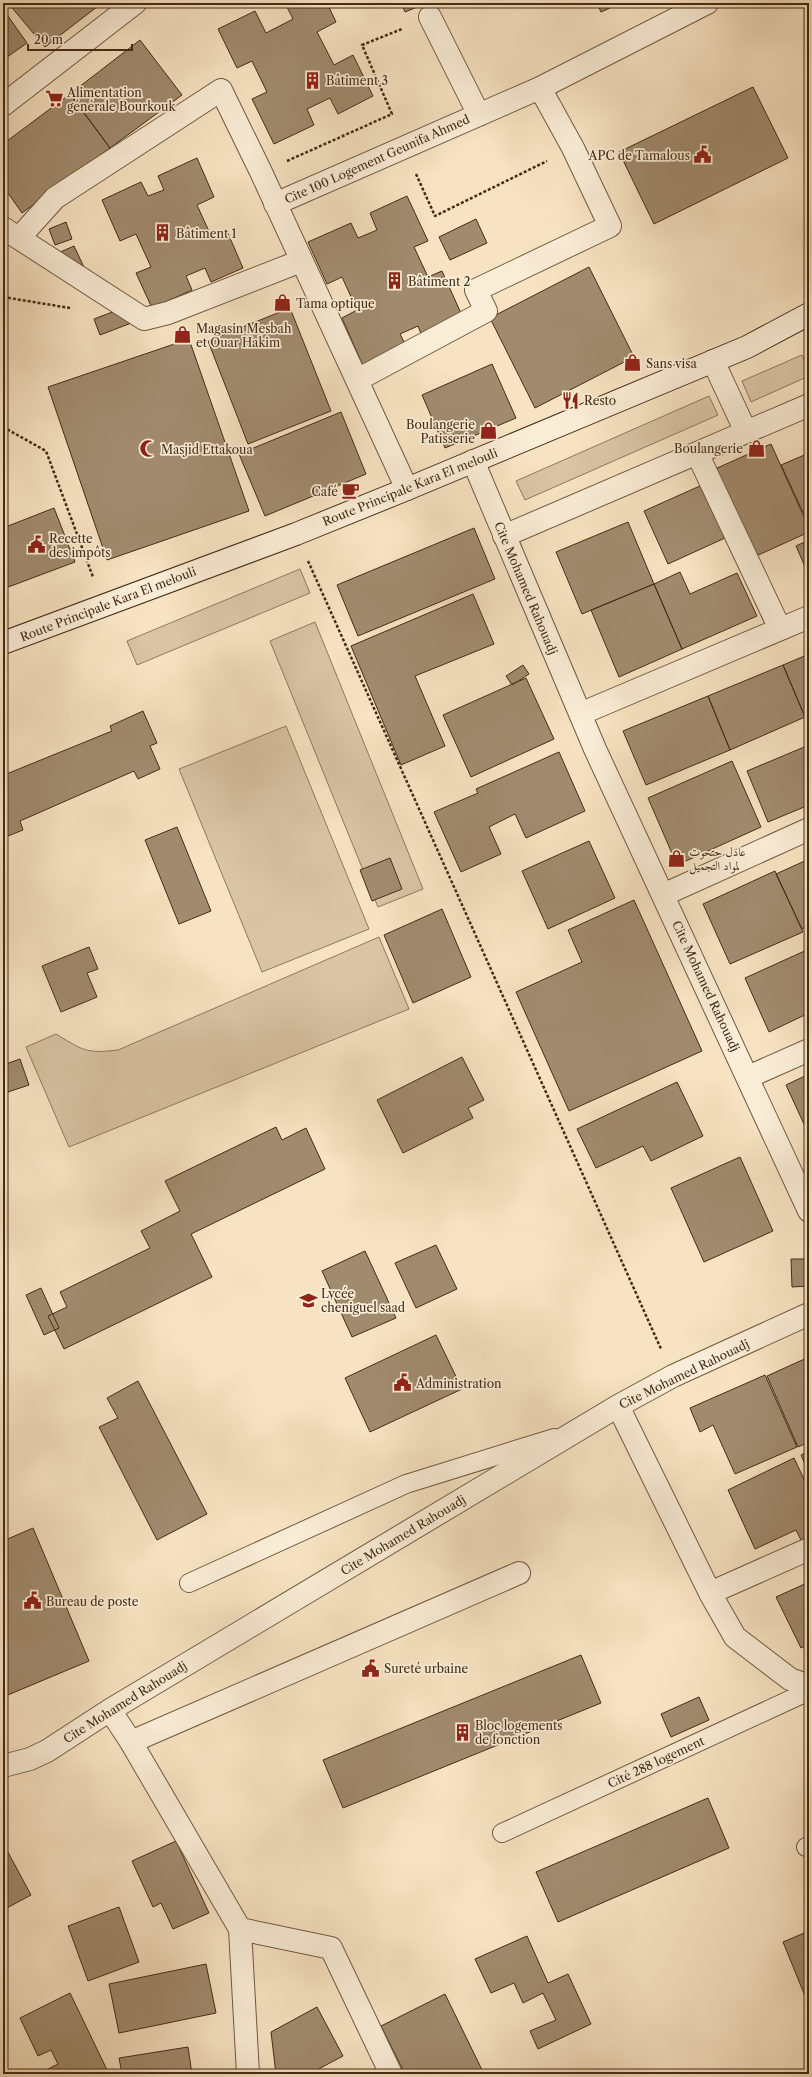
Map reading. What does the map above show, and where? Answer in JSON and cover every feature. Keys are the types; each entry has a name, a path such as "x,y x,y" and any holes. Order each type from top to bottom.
{"street":[{"path":"3,105 135,3"},
{"name":"Cite 100 Logement Geunifa Ahmed","path":"275,204 540,88 706,3"},
{"path":"430,18 479,115"},
{"path":"357,380 486,312 476,290 610,226 573,148 540,88"},
{"path":"301,261 168,313 144,320 11,233 55,198 221,90 261,172 407,489"},
{"name":"Route Principale Kara El melouli","path":"3,643 296,534 747,346 808,318"},
{"path":"713,360 746,432"},
{"path":"504,536 809,405"},
{"path":"698,453 780,629"},
{"name":"Cite Mohamed Rahouadj","path":"473,461 580,714 809,1211"},
{"path":"580,714 809,617"},
{"path":"663,895 809,829"},
{"path":"748,1077 809,1050"},
{"name":"Cite Mohamed Rahouadj","path":"3,1766 30,1759 47,1751 110,1710 618,1406 674,1376 809,1314"},
{"path":"618,1406 710,1593 735,1637 790,1679 809,1686"},
{"path":"710,1593 809,1548"},
{"path":"131,1742 519,1573"},
{"path":"110,1710 131,1742 240,1929 248,2074"},
{"path":"240,1929 331,1948 391,2074"}],"lane":[{"path":"189,1583 406,1484 576,1431"},
{"name":"Cité 288 logement","path":"502,1833 809,1691"}],"path":[{"path":"261,172 392,114 362,45 430,18"},
{"path":"408,176 415,173 436,216 573,148"},
{"path":"3,427 46,451 104,606"},
{"path":"296,534 674,1376"}],"shaded area":[{"path":"802,355 809,370 809,376 751,402 742,381"},
{"path":"709,396 718,415 525,500 516,481"},
{"path":"300,569 310,593 137,665 127,641"},
{"path":"315,622 423,889 378,907 270,641"},
{"path":"286,726 369,929 262,972 179,769"},
{"path":"379,937 409,1009 69,1147 26,1047 56,1034 85,1050 118,1050"}],"building":[{"path":"8,3 102,3 45,47"},
{"name":"Bâtiment 3","path":"285,3 327,3 336,22 317,32 334,65 353,55 373,96 338,114 330,98 307,109 314,125 274,144 252,99 267,92 252,61 237,68 218,29 255,11 266,33 293,19"},
{"path":"401,3 427,3 405,12"},
{"path":"597,3 621,3 601,12"},
{"path":"3,9 27,43 3,60"},
{"path":"140,40 182,95 110,148 70,94"},
{"name":"APC de Tamalous","path":"753,87 788,158 654,224 619,152"},
{"path":"70,94 110,148 22,213 3,186 3,144"},
{"name":"Bâtiment 1","path":"197,158 214,197 197,205 212,238 227,231 243,268 211,282 205,268 186,276 192,290 152,308 136,273 151,267 136,234 120,241 102,200 141,182 148,196 164,190 158,176"},
{"name":"Bâtiment 2","path":"407,196 428,241 414,247 428,277 442,271 464,320 423,339 418,326 400,334 407,348 364,368 342,318 357,310 342,277 327,284 308,242 351,223 358,238 377,230 370,213"},
{"path":"476,219 487,243 450,260 439,237"},
{"path":"66,222 72,239 55,245 49,229"},
{"path":"74,246 90,280 75,288 58,253"},
{"path":"589,267 634,357 535,408 490,318"},
{"path":"128,306 134,322 100,335 94,319"},
{"path":"290,308 331,411 248,444 208,341"},
{"name":"Masjid Ettakoua","path":"189,339 249,511 107,560 48,387"},
{"path":"492,364 516,418 445,448 422,395"},
{"path":"341,412 366,474 265,516 239,454"},
{"path":"771,444 809,528 809,532 754,557 715,469"},
{"path":"809,453 809,525 781,465"},
{"path":"702,485 725,538 668,564 644,511"},
{"name":"Recette des impôts","path":"54,508 75,562 3,589 3,528"},
{"path":"628,522 654,584 582,614 556,552"},
{"path":"474,528 495,579 358,636 337,585"},
{"path":"809,540 809,576 796,546"},
{"path":"680,572 690,594 737,573 757,616 682,649 654,584"},
{"path":"654,584 682,649 619,677 591,610"},
{"path":"473,594 494,644 415,676 445,746 401,765 351,646"},
{"path":"809,654 809,715 805,717 783,665"},
{"path":"523,665 529,674 512,685 506,676"},
{"path":"783,665 805,717 730,750 708,696"},
{"path":"526,678 554,739 471,777 443,715"},
{"path":"708,696 730,750 646,785 623,731"},
{"path":"143,711 157,743 150,746 160,769 138,779 134,771 20,821 23,830 3,838 3,774 4,775 112,731 110,726"},
{"path":"809,745 809,805 768,822 747,771"},
{"path":"559,752 585,811 526,838 515,814 489,827 501,854 461,872 434,812 478,793 476,789"},
{"path":"732,761 761,827 677,865 648,798"},
{"path":"177,827 211,911 179,924 145,840"},
{"path":"589,841 615,898 548,929 522,871"},
{"path":"390,858 402,889 372,901 360,870"},
{"path":"809,859 809,925 802,929 776,874"},
{"path":"775,871 803,932 730,964 703,904"},
{"path":"634,900 702,1051 569,1111 516,992 582,962 568,930"},
{"path":"442,909 471,977 413,1003 384,935"},
{"path":"89,947 98,969 87,973 97,997 61,1012 42,966"},
{"path":"809,949 809,1013 769,1032 745,978"},
{"path":"462,1057 484,1100 468,1108 473,1118 403,1153 377,1100"},
{"path":"20,1059 29,1085 8,1092 3,1077 3,1065"},
{"path":"809,1074 809,1135 786,1085"},
{"path":"677,1082 703,1136 651,1161 643,1146 596,1168 577,1129"},
{"path":"276,1127 282,1140 306,1128 325,1169 191,1234 212,1277 64,1349 48,1316 67,1307 60,1292 150,1248 141,1231 180,1211 165,1181"},
{"path":"740,1157 773,1231 704,1262 671,1188"},
{"path":"436,1245 457,1289 416,1308 395,1263"},
{"path":"365,1251 396,1318 352,1337 322,1271"},
{"path":"791,1259 809,1259 809,1286 792,1287"},
{"path":"41,1288 59,1328 44,1335 26,1295"},
{"name":"Administration","path":"436,1335 462,1389 370,1432 345,1378"},
{"path":"809,1357 809,1442 798,1447 767,1376"},
{"path":"765,1375 797,1447 735,1474 713,1425 700,1432 690,1408"},
{"path":"138,1381 207,1514 157,1540 99,1427 118,1418 107,1398"},
{"path":"809,1451 809,1474 801,1455"},
{"path":"794,1458 809,1490 809,1536 801,1540 796,1530 755,1549 728,1490"},
{"name":"Bureau de poste","path":"33,1528 89,1661 3,1697 3,1541"},
{"path":"809,1582 809,1644 801,1648 776,1597"},
{"name":"Bloc logements de fonction","path":"581,1655 601,1703 343,1808 323,1760"},
{"path":"699,1697 709,1720 671,1737 661,1714"},
{"path":"708,1798 729,1848 558,1922 536,1872"},
{"path":"176,1841 209,1913 173,1929 161,1903 153,1907 132,1861"},
{"path":"3,1843 31,1895 3,1910"},
{"path":"119,1907 139,1962 88,1981 68,1926"},
{"path":"809,1931 809,1995 805,1996 783,1942"},
{"path":"527,1936 548,1983 568,1974 591,2024 538,2049 530,2031 556,2020 543,1993 523,2003 514,1983 491,1993 475,1959"},
{"path":"206,1964 216,2013 119,2033 109,1984"},
{"path":"70,1993 109,2074 46,2074 44,2071 58,2064 51,2050 38,2056 20,2018"},
{"path":"445,1994 484,2074 405,2074 381,2026"},
{"path":"317,2007 343,2056 309,2074 276,2074 271,2032"},
{"path":"188,2047 192,2074 122,2074 119,2058"},
{"path":"345,2069 348,2074 334,2074"}],"place":[{"name":"Bâtiment 3","path":"313,80"},
{"name":"Alimentation générale Bourkouk","path":"54,99"},
{"name":"APC de Tamalous","path":"703,155"},
{"name":"Bâtiment 1","path":"163,233"},
{"name":"Bâtiment 2","path":"395,281"},
{"name":"Tama optique","path":"283,303"},
{"name":"Magasin Mesbah et Ouar Hakim","path":"183,335"},
{"name":"Sans visa","path":"633,363"},
{"name":"Resto","path":"571,400"},
{"name":"Boulangerie Patisserie","path":"488,431"},
{"name":"Boulangerie","path":"756,448"},
{"name":"Masjid Ettakoua","path":"148,449"},
{"name":"Café","path":"351,491"},
{"name":"Recette des impôts","path":"36,545"},
{"name":"عادل حتحوت لمواد التجميل","path":"676,858"},
{"name":"Lycée cheniguel saad","path":"308,1300"},
{"name":"Administration","path":"403,1383"},
{"name":"Bureau de poste","path":"33,1601"},
{"name":"Sureté urbaine","path":"371,1668"},
{"name":"Bloc logements de fonction","path":"462,1732"}]}
